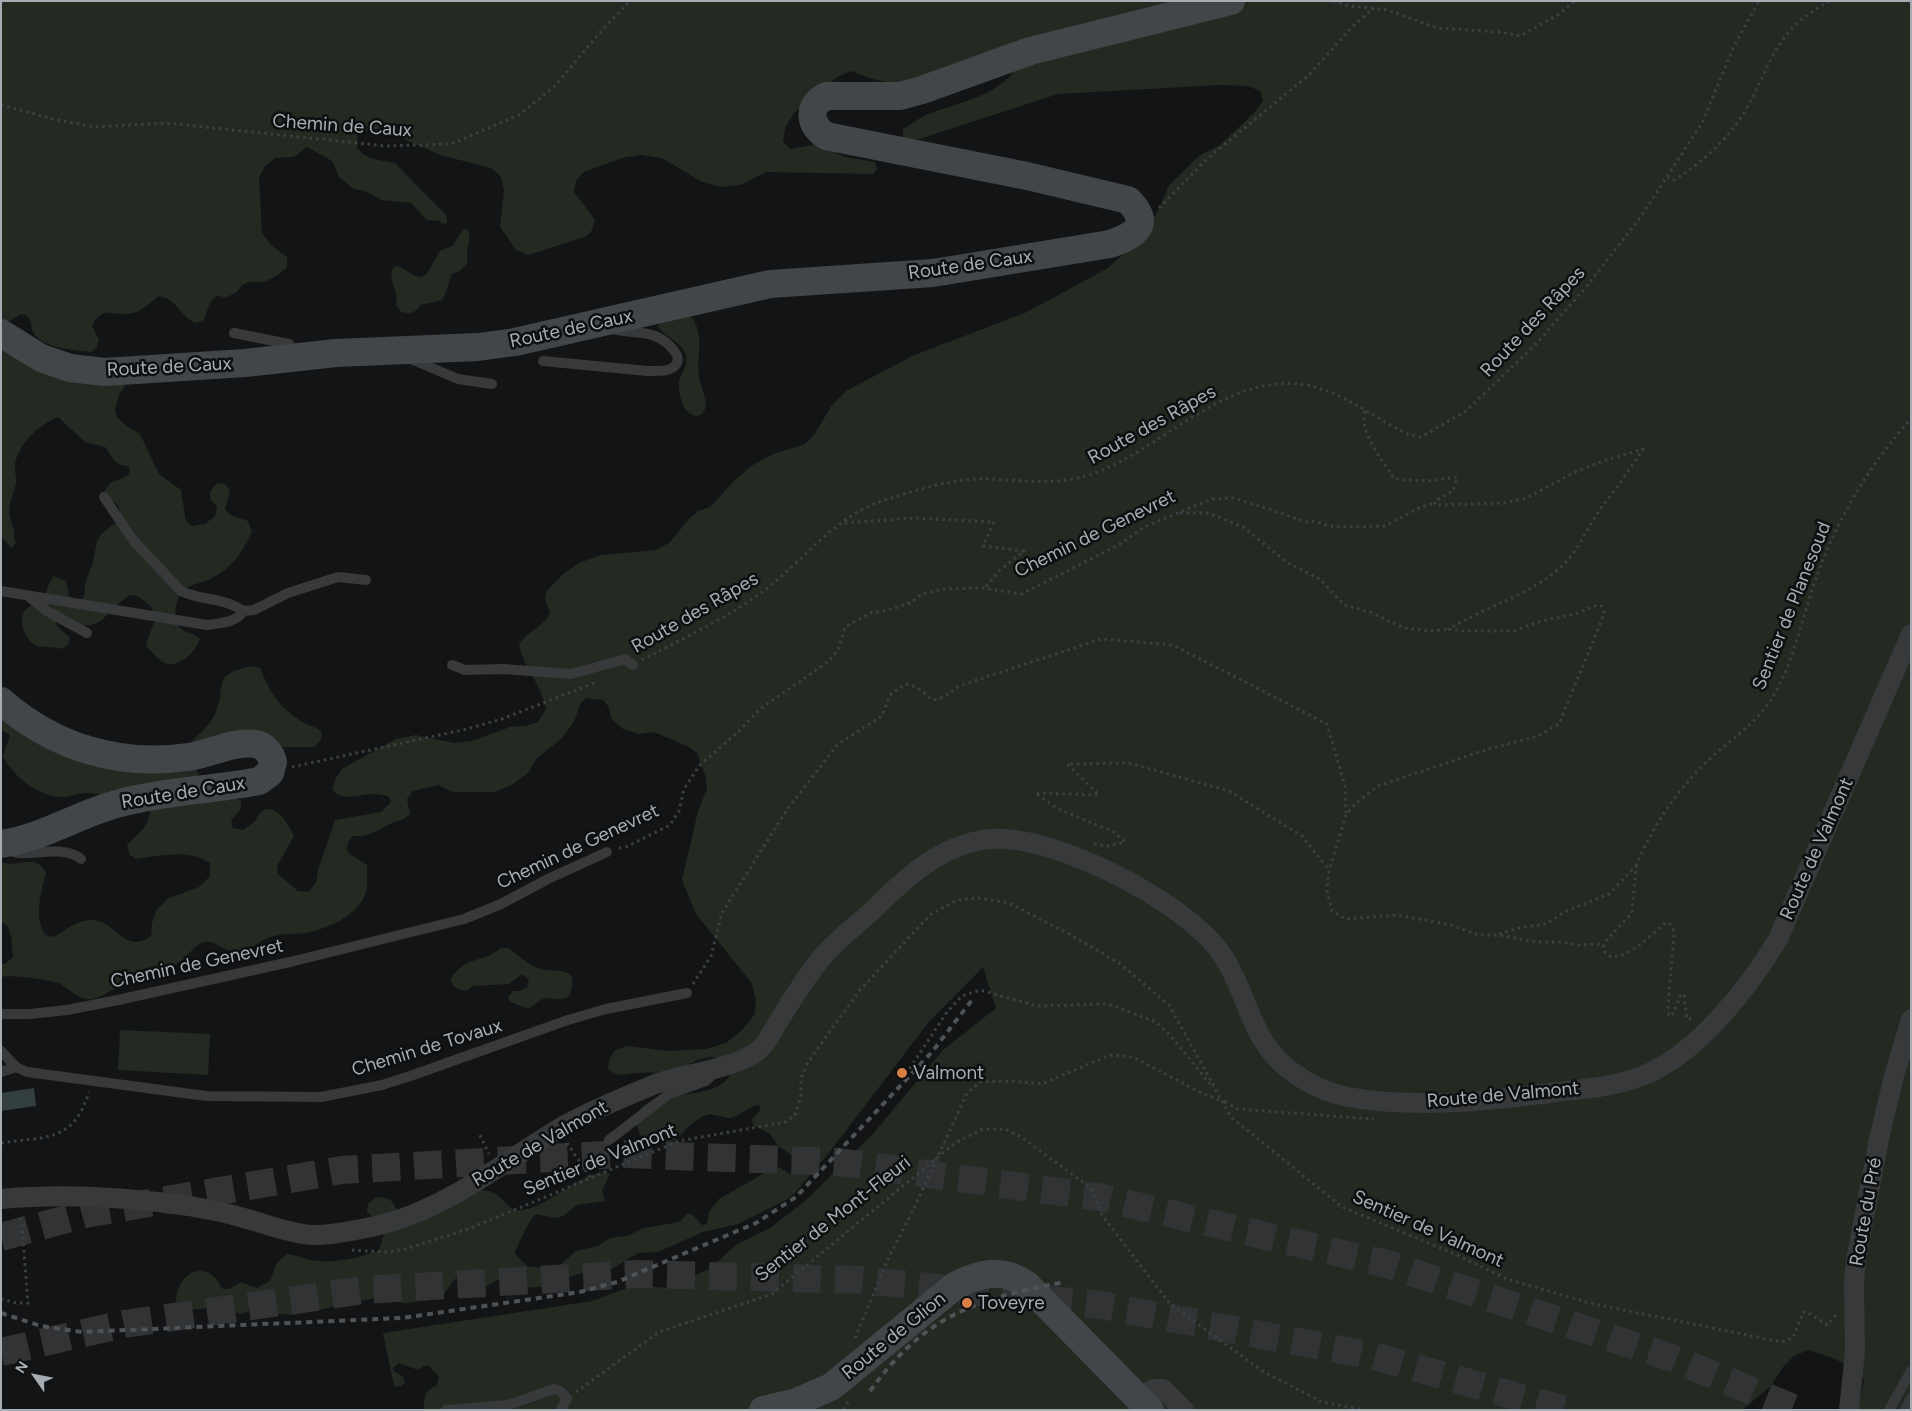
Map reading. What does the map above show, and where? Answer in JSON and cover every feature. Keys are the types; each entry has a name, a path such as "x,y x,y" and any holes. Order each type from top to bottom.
{"street":[{"path":"1139,225 1139,213 1128,200 1027,176 826,136 817,130 811,119 813,109 819,100 826,96 900,96 922,90 1030,51 1230,1"},
{"name":"Route de Caux","path":"1,333 40,358 70,368 105,372 297,357 478,347 515,342 770,284 933,273 1110,244 1131,237 1139,225"},
{"name":"Route de Valmont","path":"10,1198 80,1194 188,1206 234,1215 277,1229 316,1236 390,1223 436,1205 585,1115 662,1081 745,1059 760,1048 820,958 835,941 870,913 903,880 920,867 960,846 992,838 1013,839 1067,854 1119,878 1196,924 1224,957 1266,1049 1296,1075 1329,1092 1351,1097 1410,1102 1476,1101 1588,1088 1650,1073 1674,1059 1701,1038 1768,955 1778,939 1911,634"},
{"name":"Route de Caux","path":"1,701 58,740 101,754 121,758 164,760 191,756 240,744 255,744 266,749 273,762 272,769 259,781 148,796 118,803 49,830 3,844"},
{"name":"Route du Pré","path":"1849,1410 1855,1352 1854,1282 1856,1260 1879,1139 1894,1076 1911,1019"},
{"name":"Route de Glion","path":"763,1410 796,1402 831,1387 956,1285 973,1277 996,1272 1018,1278 1027,1285 1144,1404"},
{"path":"1144,1404 1153,1389 1163,1389 1184,1410"}],"lane":[{"path":"543,361 647,371 664,370 676,364 678,360 676,353 664,340 655,336 604,326 604,322"},
{"path":"234,333 289,344 295,350 297,357"},
{"path":"402,350 404,356 441,374 458,379 492,384"},
{"path":"104,497 133,540 181,591 206,600 226,602 242,610 254,610 288,593 338,577 366,580"},
{"path":"1,591 207,626 234,620 242,610"},
{"path":"28,596 30,601 86,633"},
{"path":"452,665 465,670 511,670 570,674 625,660 633,665"},
{"path":"3,844 14,854 54,851 70,853 81,859"},
{"name":"Chemin de Genevret","path":"1,1014 58,1011 110,1002 290,962 464,919 501,904 548,879 607,852"},
{"name":"Chemin de Tovaux","path":"16,1067 27,1072 206,1096 321,1097 382,1085 568,1020 606,1009 687,993"},
{"path":"1,1050 16,1067 1,1072"},
{"path":"609,1140 669,1094 711,1078 715,1067"},
{"path":"1889,1410 1911,1371"},
{"path":"446,1410 508,1405 554,1390 560,1391 567,1398 561,1410"},
{"path":"1906,1410 1911,1398"}],"path":[{"name":"Chemin de Caux","path":"1,105 57,120 95,127 166,124 386,146 451,144 519,115 554,87 603,29 630,1"},
{"path":"1333,1 1349,6 1374,8 1437,28 1501,32 1520,36 1556,16 1575,1"},
{"name":"Route des Râpes","path":"633,665 709,625 765,590 841,523 883,500 962,480 1036,482 1090,475 1117,463 1209,406 1245,392 1274,385 1305,385 1337,395 1410,435 1421,436 1466,412 1536,344 1587,286 1640,218 1702,123 1734,46 1759,1"},
{"path":"1667,177 1674,180 1691,170 1729,134 1745,110 1770,58 1786,34 1805,15 1830,1"},
{"path":"1139,225 1165,203 1206,159 1309,75 1353,26 1374,8"},
{"path":"1365,411 1363,419 1377,456 1394,479 1428,481 1457,477 1453,491 1434,503"},
{"name":"Sentier de Planesoud","path":"1636,866 1646,840 1685,785 1713,756 1750,727 1773,697 1785,670 1819,569 1839,526 1872,468 1911,419"},
{"path":"1434,503 1505,503 1527,498 1603,461 1643,449 1563,565 1522,594 1465,619 1449,629"},
{"name":"Chemin de Genevret","path":"607,852 626,847 670,825 679,811 684,789 699,766 738,732 760,709 829,661 838,650 848,623 872,612 885,611 910,603 928,592 942,589 985,588 1022,594 1120,544 1144,527 1212,499 1233,498 1269,508 1304,522 1314,522 1329,526 1374,527 1385,526 1419,508 1434,503"},
{"path":"1179,513 1208,512 1244,527 1288,563 1320,579 1344,605 1370,612 1404,628 1432,631 1449,629 1461,631 1514,631 1541,621 1576,614 1597,604 1604,608 1580,677 1559,724 1538,736 1485,750 1378,786 1355,804 1346,815"},
{"path":"841,523 914,518 994,522 983,546 1024,551 1000,570 985,588"},
{"path":"687,993 711,956 722,913 786,811 838,744 882,716 890,695 905,684 913,686 933,700 942,700 959,686 1101,639 1173,645 1327,724 1345,786 1346,815 1329,871 1327,890 1332,911 1346,919 1378,914 1397,915 1451,925 1478,935 1499,934 1518,928 1546,924 1564,912 1609,894 1636,866"},
{"path":"272,769 303,766 405,741 467,729 502,719 601,680"},
{"path":"1088,843 1108,846 1125,842 1114,832 1058,809 1035,794 1099,795 1067,764 1129,763 1229,790 1302,836 1329,871"},
{"path":"1499,934 1535,942 1560,942 1578,945 1603,944 1632,913 1636,866"},
{"name":"Sentier de Valmont","path":"348,1250 385,1252 406,1250 541,1201 590,1178 679,1141 786,1122 795,1114 801,1096 801,1078 808,1062 860,990 930,915 957,900 978,898 1009,903 1069,934 1119,963 1169,1005 1213,1086 1225,1102 1231,1117 1342,1207 1507,1278 1589,1303 1782,1342 1793,1338 1803,1312 1807,1312 1827,1326 1839,1312"},
{"path":"1603,944 1606,952 1611,957 1618,956 1634,948 1664,924 1669,923 1674,934 1669,1015 1672,1016 1682,994 1684,995 1688,1019 1695,1018"},
{"path":"906,1074 930,1036 962,996 980,990 1037,1006 1108,1004 1156,1022 1170,1035 1225,1102"},
{"path":"856,1334 889,1257 915,1206 967,1093 980,1082 1012,1081 1042,1084 1110,1055 1133,1057 1236,1109 1370,1121 1379,1118"},
{"path":"1,1143 57,1134 69,1128 76,1122 84,1109 93,1080"},
{"name":"Sentier de Mont-Fleuri","path":"567,1398 659,1332 772,1294 955,1143 983,1129 1005,1129 1021,1136 1091,1188 1102,1215 1170,1304 1264,1372 1322,1402 1363,1410"},
{"path":"562,1135 590,1178"},
{"path":"1,1299 16,1304 28,1303 10,1198"}],"shaded area":[{"path":"1,1 1911,1 1911,1410 1858,1410 1864,1380 1859,1374 1846,1365 1808,1350 1794,1356 1783,1367 1771,1386 1742,1410 424,1410 427,1392 437,1385 439,1377 429,1366 424,1366 418,1370 399,1363 393,1368 394,1371 403,1377 405,1383 399,1387 394,1386 383,1333 592,1301 635,1285 669,1288 711,1268 736,1245 770,1228 805,1201 871,1136 943,1050 996,1008 983,967 928,1023 832,1149 795,1193 786,1200 738,1224 703,1232 658,1252 638,1253 610,1270 591,1270 540,1287 521,1288 507,1274 486,1287 474,1279 463,1276 455,1279 443,1295 437,1299 407,1303 371,1299 295,1315 266,1313 254,1309 242,1314 237,1313 232,1307 232,1298 227,1297 202,1309 182,1306 176,1301 178,1289 184,1279 194,1272 209,1273 223,1289 229,1289 241,1282 257,1288 270,1281 277,1263 287,1254 313,1260 331,1261 358,1257 379,1250 384,1234 378,1222 367,1212 368,1204 377,1197 389,1199 399,1213 475,1190 483,1190 494,1193 516,1211 529,1209 541,1204 573,1184 594,1174 605,1172 610,1174 602,1191 605,1201 577,1205 563,1216 555,1218 536,1214 531,1221 515,1254 527,1266 551,1269 559,1266 576,1251 598,1246 610,1238 627,1236 644,1228 679,1222 687,1214 692,1214 702,1225 707,1224 709,1212 719,1199 770,1170 779,1167 790,1174 796,1172 798,1166 790,1154 778,1146 770,1134 753,1125 752,1119 760,1110 760,1107 757,1105 730,1118 707,1115 691,1124 673,1141 665,1143 654,1142 641,1137 635,1121 642,1107 664,1097 704,1091 716,1087 726,1080 732,1070 718,1059 706,1058 672,1071 662,1072 622,1075 608,1069 609,1060 615,1050 628,1046 667,1051 706,1049 726,1043 741,1031 755,1014 756,1000 752,984 696,914 682,880 698,811 707,789 706,778 697,753 687,746 654,732 639,734 623,729 612,719 608,706 603,700 586,698 580,704 574,722 561,739 537,758 528,773 513,784 495,792 453,792 438,785 413,791 407,799 410,814 407,817 371,834 353,836 347,851 367,865 367,889 357,908 341,920 314,931 271,937 242,951 228,951 213,943 205,942 198,945 181,961 165,971 148,979 112,990 94,999 87,999 79,997 56,982 22,977 1,977 1,964 5,964 13,957 11,936 7,925 1,922 1,862 8,864 37,863 46,873 40,897 39,913 42,929 46,935 54,937 77,923 93,920 101,922 120,936 134,942 151,936 152,923 156,911 167,899 199,887 210,876 210,863 193,856 184,855 165,855 136,859 130,855 127,845 147,823 150,805 91,793 63,797 51,796 34,789 12,770 3,756 10,735 1,730 1,708 12,716 194,767 199,774 183,801 186,805 235,798 241,801 241,809 231,820 233,828 243,830 256,820 260,813 271,809 276,811 285,820 294,836 277,866 278,874 298,891 309,892 316,882 318,870 335,820 381,812 391,802 389,797 381,794 351,797 338,794 332,790 336,778 342,769 396,739 416,735 454,743 472,741 510,727 526,726 538,722 546,709 544,700 519,645 526,636 544,622 550,612 545,600 546,592 563,574 579,563 601,555 655,550 669,543 689,519 698,511 710,507 751,466 773,454 805,444 814,435 832,405 846,391 912,356 1027,312 1108,268 1140,239 1158,211 1169,185 1199,156 1221,144 1256,111 1263,100 1260,91 1248,86 1220,85 1058,94 913,141 903,137 903,129 926,115 988,92 999,86 1017,67 995,50 927,75 901,81 882,81 851,71 837,77 794,113 785,128 783,142 791,149 817,144 845,157 875,162 877,169 873,174 766,172 740,185 720,187 700,181 662,158 641,155 622,158 584,172 576,181 574,192 595,220 591,232 585,237 528,255 516,250 500,227 504,190 501,177 491,168 440,155 381,129 370,130 358,135 357,148 363,154 373,159 395,163 447,216 447,223 443,224 439,221 427,220 411,203 382,200 365,191 354,189 339,177 332,161 307,147 294,157 276,158 265,166 259,178 262,233 272,246 287,257 287,267 278,275 264,282 249,282 242,285 237,292 225,298 218,295 210,302 204,320 195,323 170,300 159,296 136,312 127,314 105,313 96,319 92,326 99,340 97,347 91,352 61,348 40,340 33,332 30,320 25,315 21,314 5,324 1,323"},
{"path":"464,229 468,230 469,234 468,262 460,271 452,274 443,300 421,305 412,312 401,312 396,305 397,300 392,280 392,270 395,266 401,267 413,275 420,277 426,275 440,251 452,246"},
{"path":"686,312 692,318 699,333 698,368 706,405 703,413 697,416 692,415 685,408 679,392 680,378 685,368 685,353 680,345 664,334 658,327 662,317"},
{"path":"1,347 126,384 119,395 115,409 117,417 125,425 140,434 159,474 181,490 186,521 192,526 205,524 215,516 217,507 210,499 210,491 217,483 225,484 230,490 225,509 230,515 248,521 252,531 245,546 230,565 210,579 188,587 179,597 175,613 180,628 200,639 192,653 178,663 165,663 146,646 154,623 154,613 147,603 135,596 129,595 99,622 92,625 73,624 58,619 56,624 70,638 68,645 60,649 37,646 26,635 22,624 23,614 26,609 42,599 54,576 66,581 70,600 74,602 82,599 85,594 85,583 93,562 97,541 101,534 119,520 121,515 118,505 103,493 110,483 129,475 130,470 128,466 116,462 105,447 85,442 58,417 51,420 25,442 17,456 15,464 16,483 9,508 16,542 12,548 1,537"},
{"path":"252,666 260,668 271,691 286,710 301,721 322,732 321,740 314,747 283,747 272,742 194,749 192,741 208,725 215,714 219,704 222,682 225,677 239,669"},
{"path":"501,948 508,948 538,968 568,973 572,976 570,994 566,998 561,999 546,998 528,1009 511,1002 508,998 513,991 520,991 527,987 529,980 525,976 521,975 509,984 473,986 467,991 453,985 450,980 462,966 486,957"},
{"path":"120,1030 210,1034 208,1075 118,1070"},
{"path":"34,1088 36,1106 1,1111 1,1093"}],"tunnel":[{"path":"1,1237 85,1214 342,1170 621,1154 839,1162 1098,1197 1387,1264 1672,1358 1798,1410"},
{"path":"1,1352 124,1324 364,1290 638,1274 862,1280 1100,1305 1374,1356 1565,1410"}],"railway":[{"path":"1,1313 41,1326 82,1332 402,1318 580,1292 617,1282 756,1223 796,1197 932,1052 972,1000"},
{"path":"870,1391 911,1344 955,1314 1005,1296 1065,1282"}],"place":[{"name":"Valmont","path":"902,1073"},
{"name":"Toveyre","path":"967,1303"}]}
